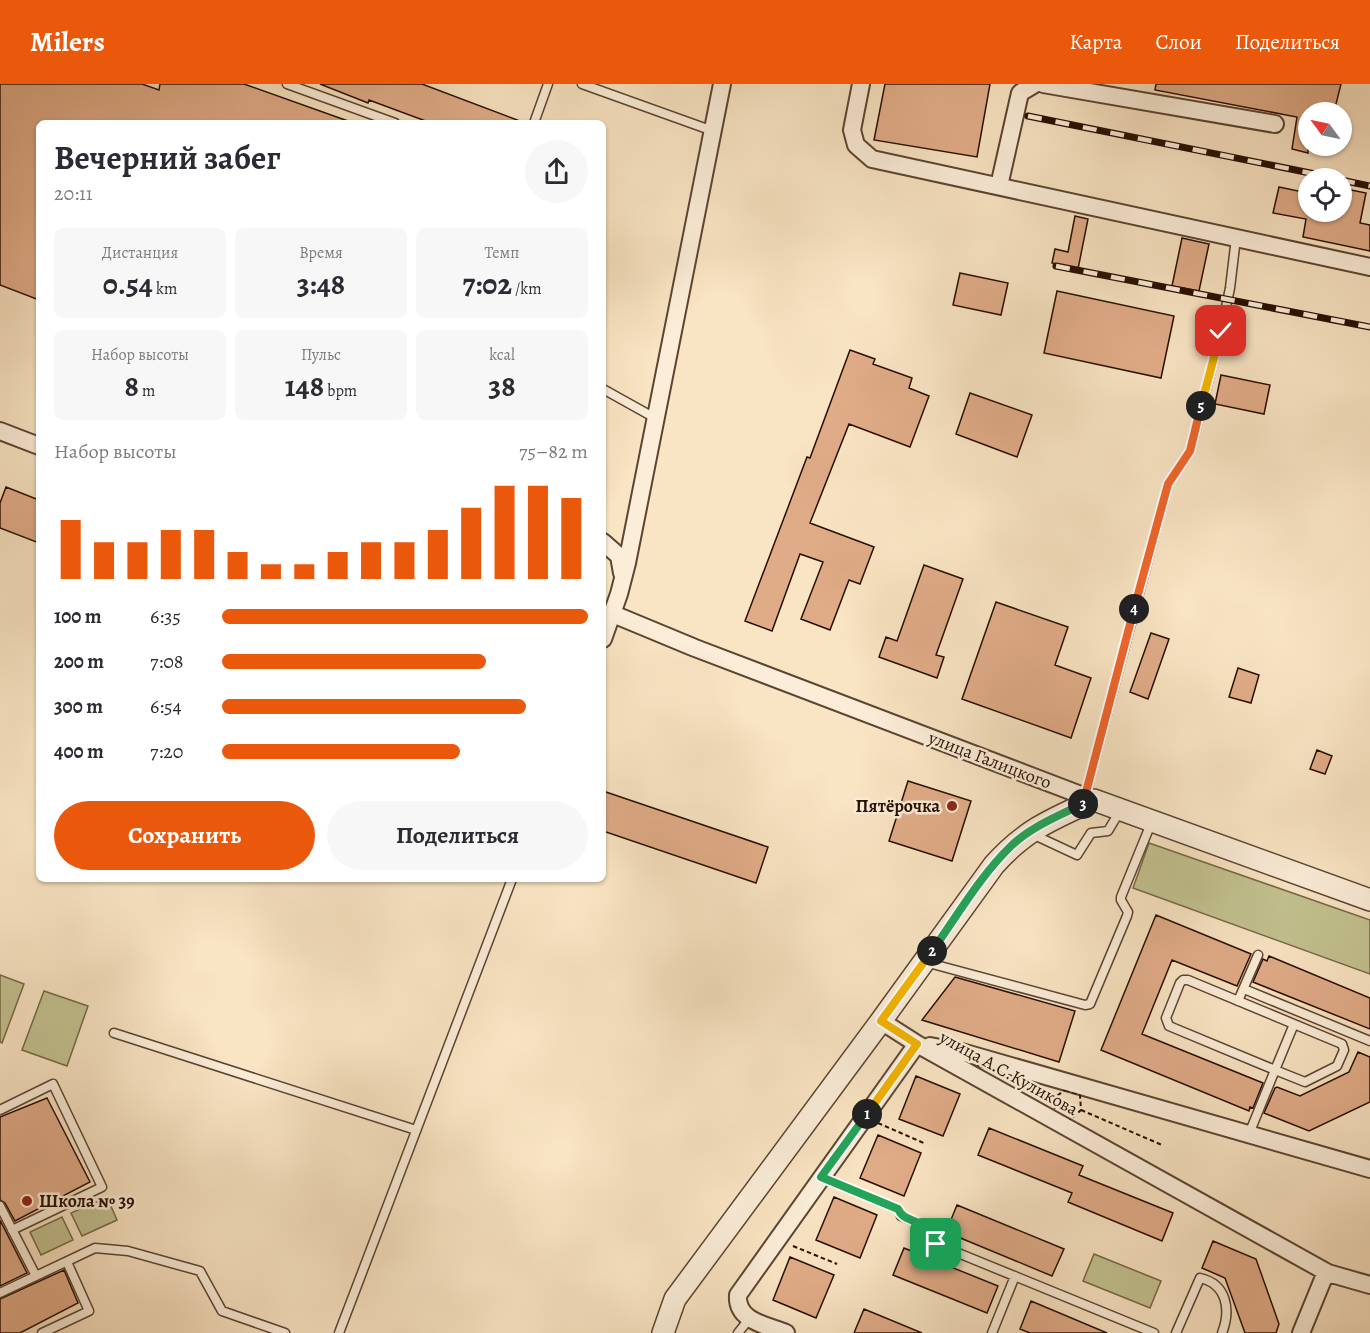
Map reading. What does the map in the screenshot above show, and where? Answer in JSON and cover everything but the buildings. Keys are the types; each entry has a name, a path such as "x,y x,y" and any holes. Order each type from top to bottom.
{"street":[{"path":"606,632 623,577 722,84"},
{"path":"861,84 852,130 856,145 872,159 1370,267"},
{"path":"999,186 1020,93 1035,84"},
{"path":"1043,84 1275,124"},
{"path":"0,431 36,445"},
{"path":"606,545 619,556 623,577"},
{"name":"улица Галицкого","path":"613,614 695,648 1090,798 1370,900"},
{"path":"663,1333 675,1299 993,866 1011,845 1038,825 1090,798"},
{"path":"786,1333 745,1314 738,1295 741,1287 917,1044 881,1021"},
{"name":"улица А.С.Куликова","path":"917,1044 963,1052 1370,1168"},
{"name":"улица А.С.Куликова","path":"917,1044 1326,1272 1370,1285"},
{"path":"1301,1333 1326,1272"}],"lane":[{"path":"287,84 387,120"},
{"path":"535,120 548,84"},
{"path":"582,84 713,131"},
{"path":"1090,798 1168,484 1190,451 1221,331 1236,238"},
{"path":"606,391 656,418"},
{"path":"1029,832 1077,855 1090,833 1108,831 1121,809"},
{"path":"924,962 1085,1005 1090,1004 1128,916 1121,897 1152,821"},
{"path":"339,1333 511,882"},
{"path":"1239,1001 1257,955"},
{"path":"1183,980 1239,1001 1342,1044 1344,1050 1339,1062 1333,1069 1305,1082 1166,1023 1166,1018 1183,980"},
{"path":"1244,989 1370,1041"},
{"path":"1249,1134 1294,1024"},
{"path":"114,1033 416,1130"},
{"path":"0,1110 53,1084 102,1186 12,1230"},
{"path":"0,1206 36,1276"},
{"path":"902,1216 923,1226 931,1241 936,1244 1154,1333"},
{"path":"0,1293 95,1248 128,1251 200,1271 222,1311 285,1333"},
{"path":"42,1333 89,1311 67,1262"},
{"path":"992,1333 1015,1276"},
{"path":"1176,1333 1200,1278 1214,1283 1219,1288 1228,1315 1222,1333"},
{"path":"738,1333 745,1314"}],"path":[{"path":"1065,1090 1080,1095 1081,1110 1070,1121 1055,1113 1054,1098 1065,1090"},
{"path":"1081,1110 1162,1145"},
{"path":"864,1118 926,1144"},
{"path":"821,1177 898,1209 902,1216"},
{"path":"776,1239 837,1264"}],"shaded area":[{"path":"1149,843 1370,920 1370,974 1133,888"},
{"path":"0,975 24,984 2,1043 0,1042"},
{"path":"44,991 88,1006 67,1066 22,1050"},
{"path":"107,1197 117,1220 82,1236 71,1213"},
{"path":"62,1217 73,1240 41,1255 30,1232"},
{"path":"1094,1254 1161,1281 1150,1308 1083,1281"}],"railway":[{"path":"1028,116 1298,171"},
{"path":"1352,182 1370,186"},
{"path":"1056,266 1370,327"}],"place":[{"name":"Пятёрочка","path":"952,806"},
{"name":"Школа № 39","path":"27,1201"}],"route":[{"path":"936,1244 931,1241 923,1226 902,1216 898,1209 821,1177 917,1044 881,1021 993,866 1011,845 1038,825 1094,800 1085,796 1168,484 1190,451 1221,331"}]}
